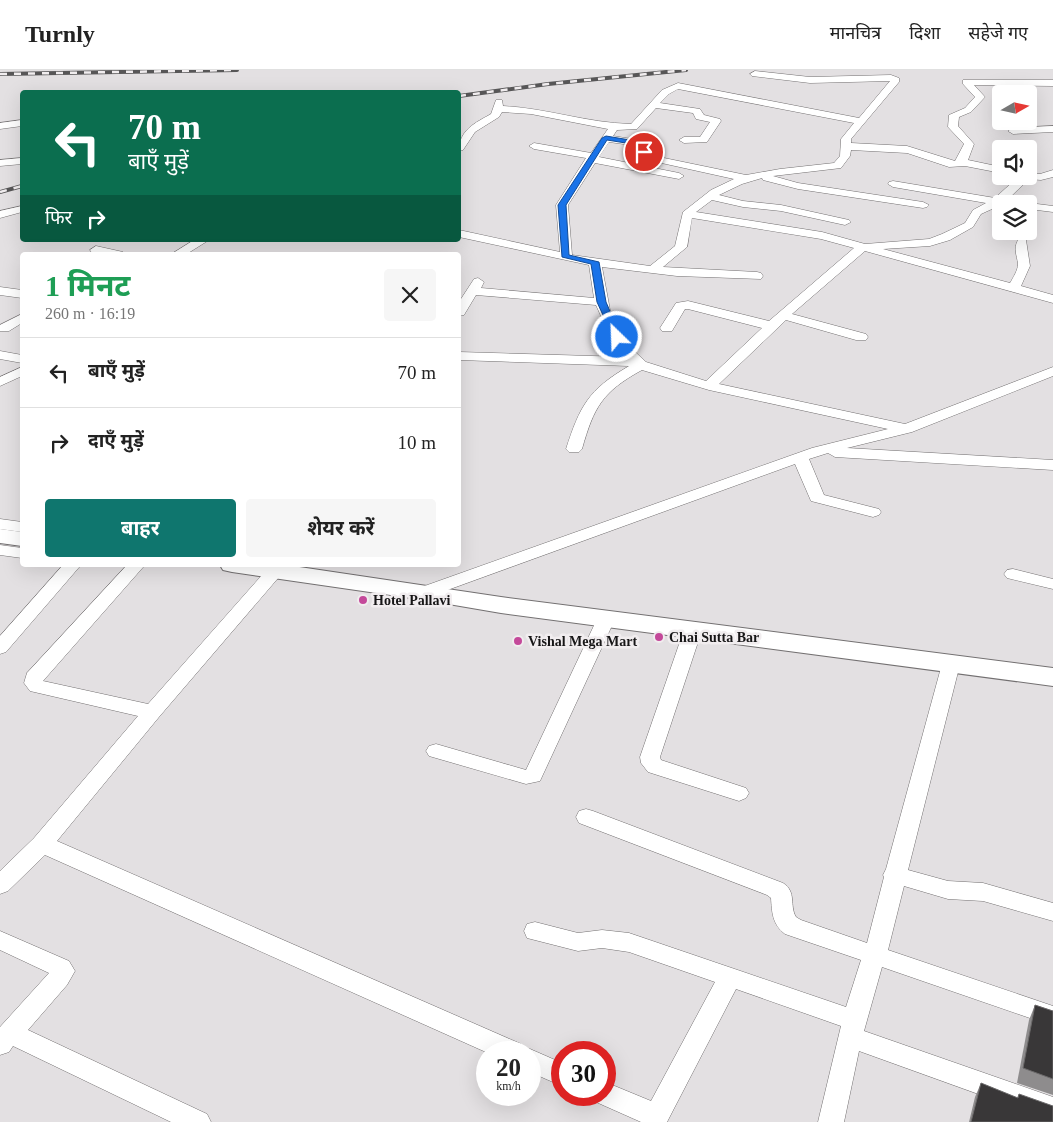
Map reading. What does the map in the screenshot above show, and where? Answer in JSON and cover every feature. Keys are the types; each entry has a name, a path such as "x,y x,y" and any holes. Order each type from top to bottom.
{"street":[{"path":"653,269 681,247 687,214 710,196 726,187 754,177 838,166 845,156 846,139 896,80 891,78 803,79 755,74"},
{"path":"962,162 969,144 953,127 954,114 968,110 980,97 966,82 1053,83"},
{"path":"461,145 471,130 496,115 498,106 538,112 575,122 635,127 672,87 678,86 861,121"},
{"path":"654,105 697,111 700,117 716,121 703,140 684,140"},
{"path":"0,126 20,123"},
{"path":"566,257 562,205 614,126"},
{"path":"1013,132 1053,129"},
{"path":"606,138 636,144 646,154 661,160 798,186 923,205"},
{"path":"534,146 689,179"},
{"path":"845,146 902,149 920,152 949,164 962,162 992,168"},
{"path":"0,163 20,161"},
{"path":"1037,177 1053,173"},
{"path":"707,183 726,187"},
{"path":"893,184 992,201"},
{"path":"1010,195 1020,185"},
{"path":"710,196 743,204 781,208 845,222"},
{"path":"710,386 783,315 862,248 938,240 969,225 977,212 992,207"},
{"path":"1037,207 1053,209"},
{"path":"0,215 20,210"},
{"path":"687,214 822,236 1053,299"},
{"path":"461,234 595,262 653,269 757,276"},
{"path":"181,252 199,242"},
{"path":"1014,289 1024,266 1021,252 1022,243"},
{"path":"96,250 105,252"},
{"path":"595,262 601,302 617,337 638,364"},
{"path":"461,309 476,285 601,302"},
{"path":"0,291 20,294"},
{"path":"667,328 681,306 688,305 771,326"},
{"path":"783,315 861,337"},
{"path":"4,328 20,319"},
{"path":"0,354 20,359"},
{"path":"461,356 638,364 710,386 907,429"},
{"path":"574,448 586,413 591,405 615,381 638,364"},
{"path":"425,592 817,451 907,429 1053,370"},
{"path":"0,382 20,372"},
{"path":"817,451 1053,464"},
{"path":"800,457 817,498 873,512"},
{"path":"0,524 20,527"},
{"path":"0,536 20,539"},
{"path":"0,550 20,553"},
{"path":"0,648 70,567"},
{"path":"134,567 34,677 33,683 37,686 152,712"},
{"path":"250,567 501,605 1053,677"},
{"path":"0,885 42,844 152,712 276,570"},
{"path":"1013,574 1053,584"},
{"path":"436,751 526,777 533,776 606,619"},
{"path":"693,630 650,757 651,763 655,767 739,793"},
{"path":"832,1122 853,1029 950,664"},
{"path":"586,818 776,889 781,893 782,916 787,924 1053,1016"},
{"path":"42,844 487,1041"},
{"path":"894,874 948,890 983,892 1053,912"},
{"path":"535,930 578,942 602,939 629,943 730,977 853,1029 1053,1109"},
{"path":"0,940 61,968 63,971 59,978 5,1038 198,1122"},
{"path":"616,1099 656,1119 730,977"}],"building":[{"path":"1035,1005 1053,1011 1053,1079 1023,1068"},
{"path":"981,1083 1018,1098 1019,1094 1053,1106 1053,1122 971,1122"}],"railway":[{"path":"0,74 237,70"},
{"path":"461,96 548,84 686,70"},
{"path":"0,192 20,187"}],"place":[{"name":"Hotel Pallavi","path":"363,600"},
{"name":"Chai Sutta Bar","path":"659,637"},
{"name":"Vishal Mega Mart","path":"518,641"}],"route":[{"path":"617,337 601,302 595,262 566,257 562,205 590,159 606,138 634,142 644,152"}]}
